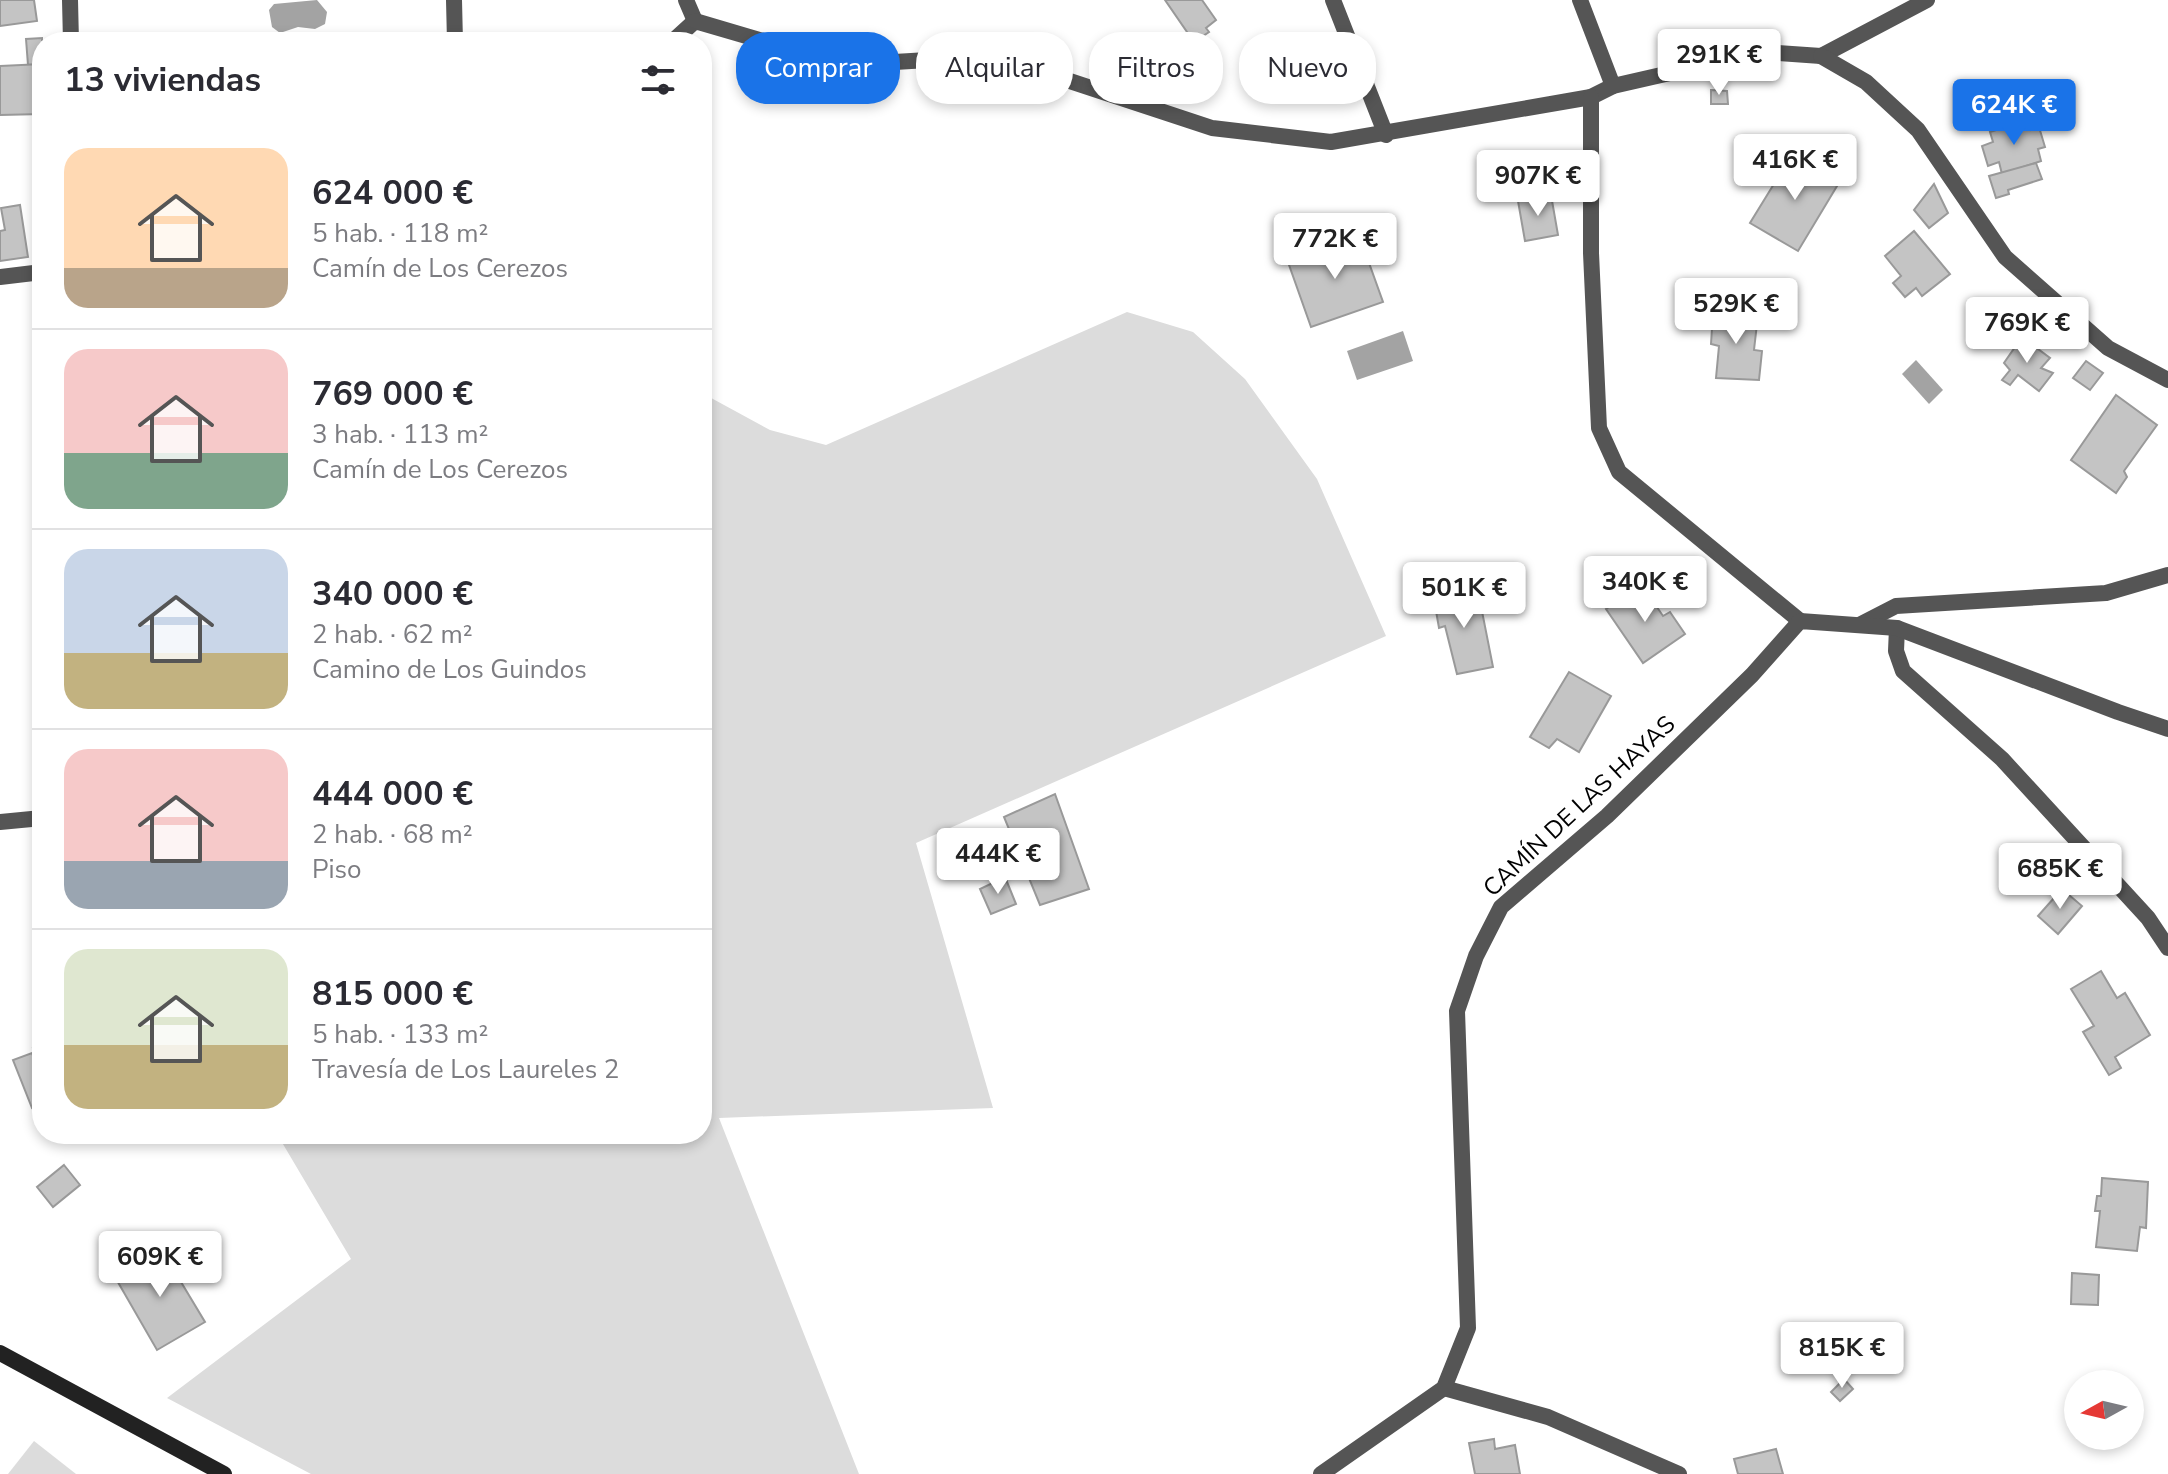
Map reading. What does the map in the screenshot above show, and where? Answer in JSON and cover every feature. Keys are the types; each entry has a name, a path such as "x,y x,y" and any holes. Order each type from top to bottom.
{"street":[{"path":"70,0 71,32"},
{"path":"454,0 455,32"},
{"path":"686,0 695,21"},
{"path":"1333,0 1386,135"},
{"path":"1580,0 1613,86"},
{"path":"1821,56 1927,0"},
{"path":"683,32 695,21"},
{"path":"695,21 845,65 994,56 1212,128 1331,142 1386,135 1591,97 1613,86 1762,52 1821,56 1866,82 1918,130 2005,257 2108,348 2168,380"},
{"path":"1591,97 1591,253 1599,428 1619,472 1800,621 1897,628 2168,729"},
{"path":"0,277 32,273"},
{"path":"1860,624 1896,606 2106,593 2168,575"},
{"name":"CAMÍN DE LAS HAYAS","path":"1444,1388 1468,1328 1457,1011 1476,956 1501,907 1607,816 1752,675 1800,621"},
{"path":"1897,628 1896,651 1903,671 2002,759 2148,918 2168,948"},
{"path":"0,822 32,819"},
{"path":"0,1353 224,1474"},
{"path":"1321,1474 1444,1388 1548,1417 1679,1474"}],"shaded area":[{"path":"317,0 327,12 325,24 315,29 298,27 279,32 272,27 269,10 274,4"},
{"path":"1127,312 1193,332 1245,379 1317,479 1386,636 916,843 993,1108 719,1118 859,1474 311,1474 167,1398 351,1259 283,1144 712,1144 712,398 770,430 826,445"},
{"path":"1403,331 1413,361 1357,380 1347,351"},
{"path":"1916,360 1943,390 1929,404 1902,374"},
{"path":"34,1441 76,1474 8,1474"}],"building":[{"path":"0,0 34,0 37,21 0,26"},
{"path":"1165,0 1202,0 1216,20 1206,28 1209,32 1187,32"},
{"path":"26,39 32,39 32,65 28,65"},
{"path":"32,64 32,114 0,115 0,66"},
{"path":"1711,90 1727,91 1728,104 1711,104"},
{"path":"2028,120 2031,130 2039,127 2045,147 2038,149 2041,161 2002,174 1999,162 1988,166 1982,146 1993,142 1990,132"},
{"path":"1793,153 1840,181 1798,251 1750,223"},
{"path":"2036,163 2042,179 2008,190 2009,194 1996,198 1989,176"},
{"path":"1934,184 1948,213 1929,228 1914,210"},
{"path":"1551,195 1558,235 1525,241 1518,201"},
{"path":"20,205 28,257 0,261 0,231 5,230 1,208"},
{"path":"1914,231 1950,274 1922,296 1916,288 1905,297 1893,283 1901,276 1885,256"},
{"path":"1359,235 1383,302 1311,327 1288,262"},
{"path":"1713,313 1758,315 1754,350 1762,351 1759,380 1716,378 1719,346 1711,344"},
{"path":"2022,337 2050,358 2041,368 2053,373 2039,391 2018,375 2010,385 2002,380 2010,370 2004,363"},
{"path":"2086,361 2103,373 2090,390 2073,378"},
{"path":"2116,395 2157,425 2124,471 2127,477 2116,493 2071,460"},
{"path":"1642,585 1663,616 1670,612 1685,634 1643,663 1606,609"},
{"path":"1461,589 1463,598 1479,596 1493,667 1457,674 1445,626 1439,628 1433,594"},
{"path":"1569,672 1611,696 1579,752 1557,739 1549,748 1530,737"},
{"path":"1055,794 1089,889 1040,905 1004,817"},
{"path":"1005,877 1016,904 991,914 980,889"},
{"path":"2062,889 2082,906 2058,934 2038,916"},
{"path":"2101,971 2117,998 2125,993 2150,1035 2115,1057 2121,1068 2109,1075 2083,1032 2094,1026 2071,989"},
{"path":"32,1053 32,1108 13,1060"},
{"path":"64,1165 80,1185 53,1207 37,1187"},
{"path":"2102,1178 2148,1182 2146,1228 2140,1227 2137,1251 2096,1247 2100,1211 2095,1211 2097,1196 2101,1196"},
{"path":"160,1247 205,1322 157,1350 115,1277"},
{"path":"2072,1273 2099,1275 2098,1305 2071,1304"},
{"path":"1844,1379 1853,1389 1840,1401 1831,1392"},
{"path":"1494,1439 1495,1449 1515,1445 1520,1474 1475,1474 1469,1443"},
{"path":"1776,1449 1783,1474 1738,1474 1734,1459"}]}
